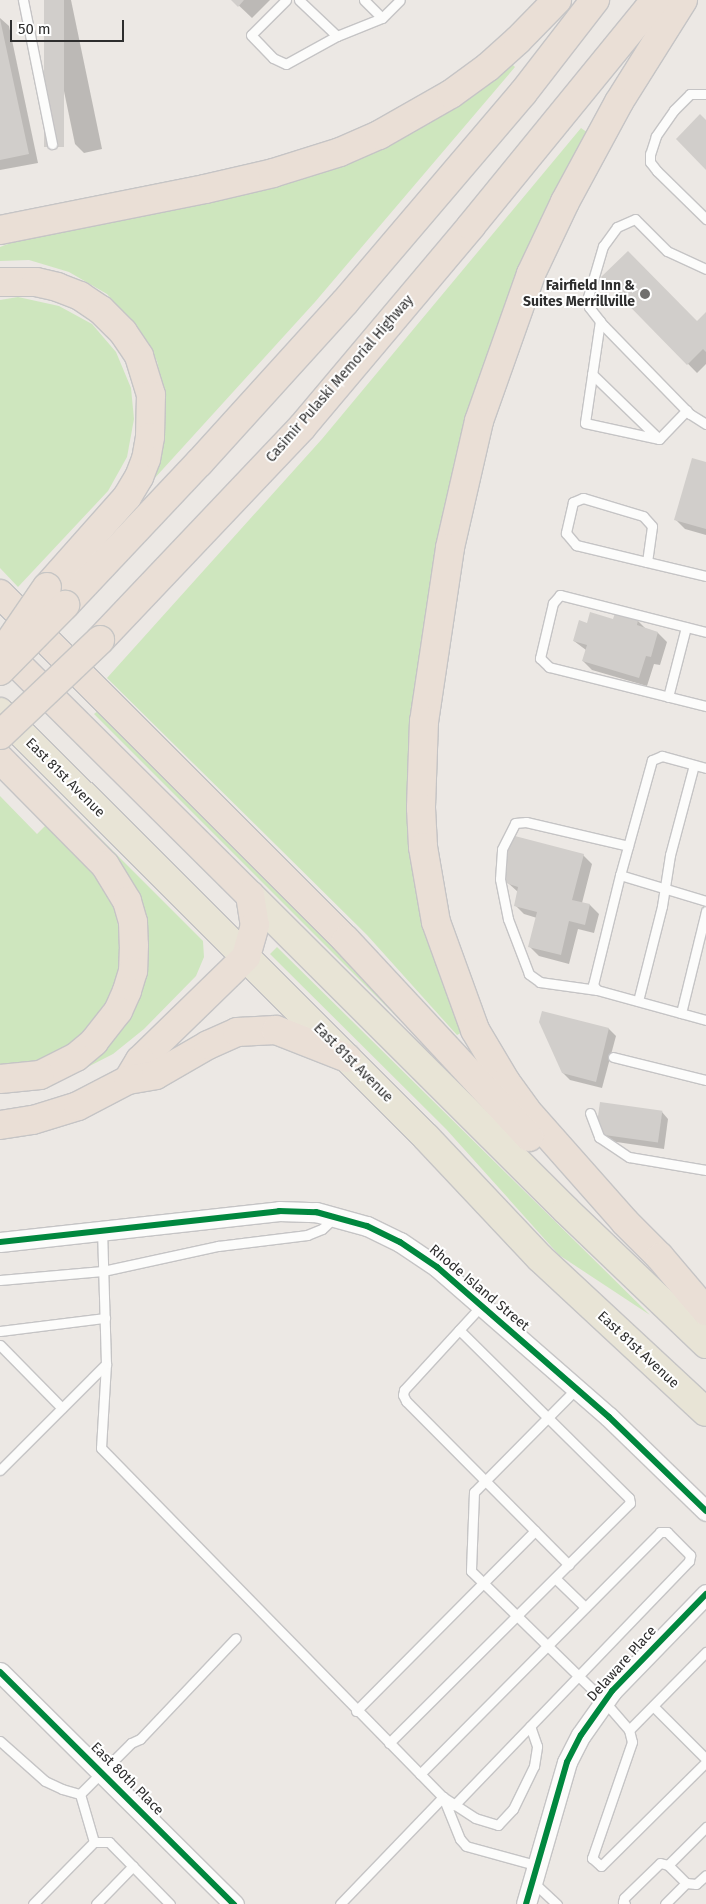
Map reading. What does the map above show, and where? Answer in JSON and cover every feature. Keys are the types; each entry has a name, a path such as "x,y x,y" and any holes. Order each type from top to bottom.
{"highway":[{"path":"0,230 205,189 273,173 340,152 387,131 451,94 500,56 557,0"},
{"path":"0,656 56,596 199,463 345,302 523,93 594,0"},
{"name":"Casimir Pulaski Memorial Highway","path":"5,723 100,640 302,427 471,226 655,0"},
{"path":"683,0 619,102 565,202 531,274 479,421 462,487 450,548 424,721 421,808 423,847 436,922 475,1030 506,1082 526,1110 625,1222 660,1257 706,1311"},
{"path":"0,282 36,282 57,286 80,296 101,310 124,332 139,356 151,395 150,437 146,458 139,477 127,497 0,671"},
{"path":"0,594 346,940 556,1166 583,1192 625,1222"},
{"path":"0,647 250,895 255,925 246,957 140,1060 128,1080"},
{"path":"0,751 5,723"},
{"path":"0,759 105,865 127,901 132,922 134,945 133,971 127,991 118,1011 94,1042 76,1057 40,1075 0,1079"},
{"path":"0,1125 63,1111 104,1094 128,1080 156,1074 218,1039 249,1030 276,1030 347,1058"}],"main road":[{"name":"East 81st Avenue","path":"5,723 246,957 426,1137 540,1258 706,1412"},
{"path":"250,895 540,1184 706,1344"}],"street":[{"name":"Rhode Island Street","path":"0,1242 280,1211 316,1212 383,1233 418,1253 482,1306 576,1389 706,1511"},
{"name":"Delaware Place","path":"526,1904 567,1762 584,1729 604,1701 706,1594"},
{"name":"East 80th Place","path":"0,1672 102,1771 234,1904"}],"lane":[{"path":"23,0 52,144"},
{"path":"299,0 337,36"},
{"path":"364,0 382,18"},
{"path":"282,2 251,35 273,58 286,64 337,36 382,18 400,0"},
{"path":"706,94 690,94 674,110 656,136 650,154 650,162 656,171 706,219"},
{"path":"706,269 667,251 635,219 617,227 603,246 588,297 589,307 600,322 687,410 706,424"},
{"path":"600,322 585,423 659,439"},
{"path":"592,374 659,439"},
{"path":"659,439 687,410"},
{"path":"647,562 652,526 643,516 582,498 573,502 566,533 576,545 647,562 706,576"},
{"path":"706,632 560,595 553,603 540,658 549,667 706,706"},
{"path":"668,697 686,627"},
{"path":"597,990 593,985 596,969 652,760 662,756 706,768"},
{"path":"638,1001 665,887 670,855 694,765"},
{"path":"628,846 526,822 515,824 502,849 500,879 508,919 529,974 540,982 597,990 706,1020"},
{"path":"620,875 706,900"},
{"path":"681,1013 706,911"},
{"path":"613,1057 706,1080"},
{"path":"590,1113 599,1137 629,1157 706,1170"},
{"path":"0,1280 103,1271 218,1246 307,1235 322,1229 336,1217"},
{"path":"102,1231 106,1364 101,1448 356,1711 443,1797 454,1805 475,1818 498,1824 513,1809 534,1766 538,1746 530,1726"},
{"path":"482,1306 404,1390 403,1395 406,1401 569,1564"},
{"path":"0,1331 105,1318"},
{"path":"389,1743 628,1506 629,1498 459,1330"},
{"path":"0,1345 62,1408"},
{"path":"0,1470 106,1364"},
{"path":"576,1389 474,1492 471,1571 604,1701 629,1730 632,1742 592,1858 601,1866 706,1760 653,1706"},
{"path":"356,1711 535,1531"},
{"path":"420,1774 660,1532 667,1532 690,1555 689,1561 454,1805"},
{"path":"555,1578 585,1608"},
{"path":"80,1794 131,1743 140,1739 236,1638"},
{"path":"629,1730 706,1652"},
{"path":"0,1741 45,1780 62,1789 80,1794"},
{"path":"80,1794 94,1842"},
{"path":"443,1797 460,1839 466,1846 536,1874 557,1904"},
{"path":"340,1904 443,1797"},
{"path":"668,1865 706,1827"},
{"path":"34,1904 94,1842 109,1842 164,1902"},
{"path":"625,1901 660,1863 668,1865 686,1883 696,1884 706,1875"},
{"path":"96,1904 133,1866"},
{"path":"665,1904 686,1883"}],"green space":[{"path":"508,60 515,67 315,302 153,480 165,439 165,397 157,361 139,329 107,294 69,272 29,260 0,261 0,247 61,224 261,185"},
{"path":"581,128 588,133 471,407 445,506 428,616 424,907 444,985 465,1031 457,1035 367,935 107,678 322,439"},
{"path":"18,297 59,306 92,324 116,352 131,388 134,419 127,457 108,491 18,587 0,568 0,300"},
{"path":"99,710 355,964 414,1029 411,1031 94,714"},
{"path":"34,772 203,941 204,957 196,976 144,1029 113,1054 74,1074 103,1050 139,909 29,777"},
{"path":"0,796 37,834 48,823 95,871 113,903 122,943 116,983 96,1022 66,1049 29,1064 0,1066"},
{"path":"277,947 650,1315 559,1255 446,1129 270,954"}],"building":[{"path":"44,0 64,0 64,147 44,147"},
{"path":"231,0 244,0 238,7"},
{"path":"0,19 29,154 0,160"},
{"path":"700,114 706,120 706,170 676,139"},
{"name":"Fairfield Inn & Suites Merrillville","path":"628,251 697,321 706,312 706,352 703,349 687,365 601,277"},
{"path":"692,458 706,462 706,529 674,520"},
{"path":"590,612 613,619 615,613 638,620 637,625 658,632 651,657 646,656 639,678 582,661 587,645 573,641 579,620 587,623"},
{"path":"511,835 584,854 572,900 590,904 585,925 569,921 561,955 528,947 537,912 514,906 518,887 506,883 502,867"},
{"path":"542,1011 609,1028 596,1082 562,1073 539,1022"},
{"path":"600,1102 662,1111 658,1142 596,1134"}],"cycle path":[{"path":"0,1242 279,1211 316,1212 367,1226 400,1242 437,1267 609,1417 706,1511"},
{"path":"526,1904 567,1762 581,1735 612,1691 706,1594"},
{"path":"0,1672 234,1904"}],"place":[{"name":"Fairfield Inn & Suites Merrillville","path":"645,294"}]}
